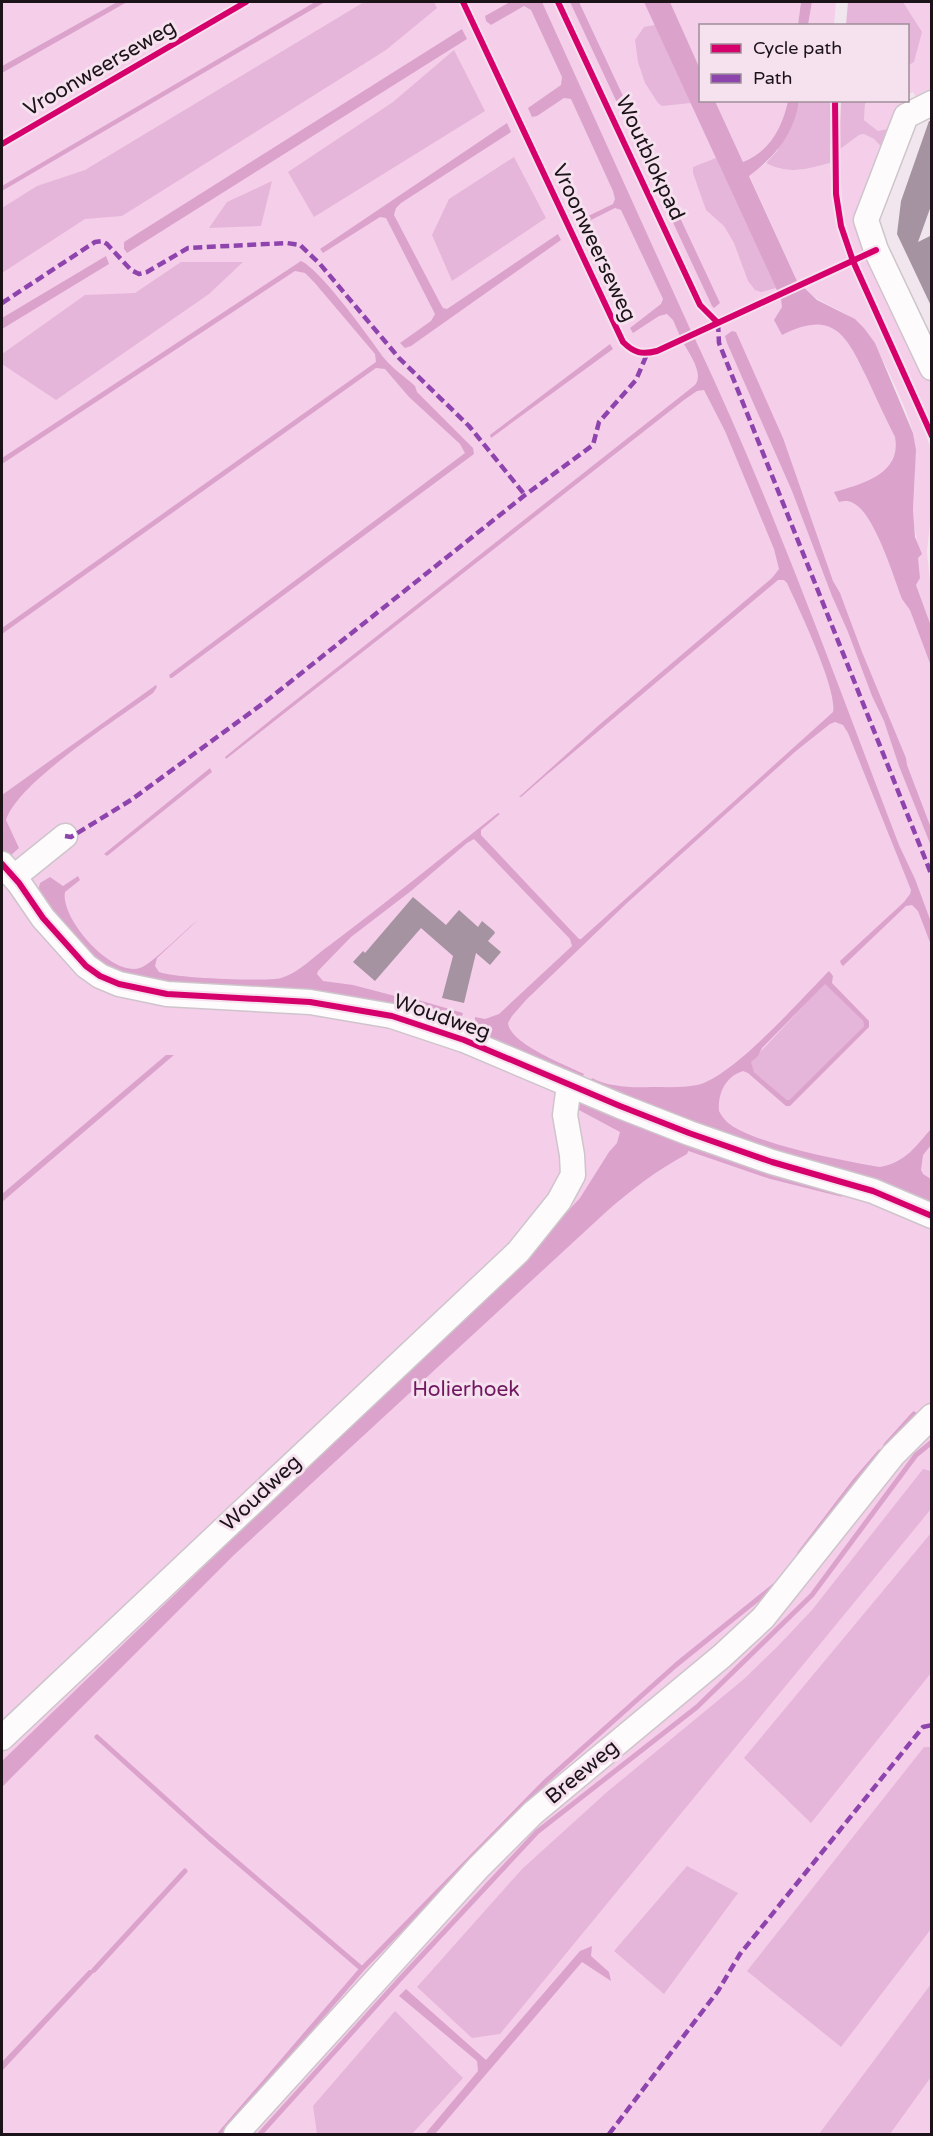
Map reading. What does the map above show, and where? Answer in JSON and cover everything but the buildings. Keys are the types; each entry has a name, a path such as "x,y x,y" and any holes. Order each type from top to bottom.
{"street":[{"path":"932,103 906,116 866,220 876,250 932,368"},
{"path":"8,871 65,836"},
{"name":"Woudweg","path":"8,871 43,918 86,966 100,976 119,984 167,994 310,1002 378,1013 441,1031 689,1133 772,1162 873,1191 932,1216"},
{"name":"Woudweg","path":"2,1738 518,1252 559,1201 573,1175 565,1115 569,1085"},
{"name":"Breeweg","path":"236,2134 478,1868 525,1821 722,1656 763,1617 893,1455 932,1416"}],"green space":[{"path":"2,2 117,2 2,66"},
{"name":"Holierhoek","path":"123,2 654,2 699,98 699,102 701,102 793,297 861,334 905,440 909,581 931,644 931,2134 2,2134 2,70"},
{"path":"670,2 801,2 798,24 699,24 699,67"},
{"path":"812,2 836,2 834,24 808,24"},
{"path":"903,2 931,2 931,93 918,101 913,92 909,94 909,65 914,62 909,24 907,24"},
{"path":"715,102 788,102 782,121 768,145 743,162"},
{"path":"866,102 908,102 910,105 891,128 878,131 864,120"},
{"path":"865,134 874,139 885,151 869,249 856,256 843,216 839,150 859,135"},
{"path":"766,163 790,170 830,163 835,212 847,258 797,281 749,175"},
{"path":"872,256 931,382 931,422 859,262"},
{"path":"851,267 911,398 932,451 932,506 927,551 931,626 916,585 919,575 913,515 915,446 910,422 883,360 861,325 804,289"}],"shaded area":[{"path":"117,2 127,2 2,73 2,66"},
{"path":"315,2 325,2 2,191 2,186"},
{"path":"364,2 434,2 437,8 386,50 122,216 85,219 2,273 2,208 37,186 85,170"},
{"path":"510,2 542,2 691,331 680,336 673,320 667,314 659,316 633,333 630,328 661,304 663,299 621,210 615,208 583,224 580,220 613,204 615,199 613,191 571,99 564,98 532,117 528,108 561,85 562,77 531,10 524,6 491,25 486,21 485,16"},
{"path":"570,2 579,2 720,303 714,308 712,306"},
{"path":"644,2 670,2 699,67 699,102 715,102 743,162 761,152 768,145 778,129 788,102 799,102 793,124 782,144 749,176 797,281 817,300 855,319 875,343 913,433 916,450 913,511 915,537 922,554 918,558 920,578 916,585 931,626 931,666 910,610 902,599 876,532 861,509 849,501 839,502 834,492 867,481 886,469 896,450 895,437 859,362 844,338 836,330 814,325 782,335 774,320 782,307 781,299"},
{"path":"801,2 812,2 808,24 798,24"},
{"path":"848,2 903,2 922,32 914,62 909,65 909,24 846,24"},
{"path":"655,25 691,103 662,106 645,83 638,62 635,40 644,27"},
{"path":"462,29 467,39 127,253 124,249 124,242"},
{"path":"454,50 485,111 314,217 288,172 393,102"},
{"path":"799,102 831,102 830,163 798,170 774,167 766,163 777,151"},
{"path":"841,102 866,102 864,120 878,131 891,128 885,151 874,139 864,134 859,135 839,150"},
{"path":"507,123 511,132 401,203 394,215 439,301 443,308 447,309 558,234 561,240 405,348 400,343 431,321 435,314 386,218 380,217 323,253 320,249"},
{"path":"514,157 546,218 452,281 432,235 449,199"},
{"path":"716,158 776,288 761,292 755,290 748,281 734,243 724,226 706,210 693,167"},
{"path":"272,181 261,226 209,228 227,202"},
{"path":"106,256 109,264 2,329 2,318"},
{"path":"301,261 332,290 384,358 415,386 417,392 473,448 474,454 170,678 169,675 465,453 460,444 409,397 385,369 376,368 2,634 2,628 376,362 375,354 314,282 305,273 295,271 2,464 2,458"},
{"path":"181,262 243,262 209,294 56,400 2,364 2,354 85,295 135,293"},
{"path":"732,331 736,332 783,438 833,581 840,593 906,758 931,828 931,846 884,721 832,596 792,491 727,343 725,336"},
{"path":"695,339 777,527 899,845 915,879 931,922 931,945 918,911 912,905 906,906 843,966 841,964 840,961 904,902 911,890 848,733 843,725 835,722 796,751 627,903 512,1016 508,1023 518,1039 540,1053 584,1074 582,1078 475,1034 475,1017 485,1019 499,1014 572,946 570,939 474,839 351,937 317,974 323,981 353,985 395,996 401,995 463,1013 457,1029 225,990 124,976 90,958 37,895 40,883 50,877 63,886 78,876 80,880 65,892 71,916 90,943 115,964 128,968 140,968 160,954 198,920 157,958 155,966 159,972 220,979 281,978 307,963 498,813 500,814 481,830 481,835 581,939 833,712 833,701 816,648 787,583 784,580 778,580 519,797 599,725 772,578 779,569 774,549 725,431 704,390 697,391 684,400 226,759 225,757 695,385 697,370 684,344"},
{"path":"610,344 613,349 491,438 490,435"},
{"path":"156,685 153,693 71,752 29,788 14,805 6,820 19,848 9,857 2,854 2,795"},
{"path":"210,768 212,772 107,856 104,854"},
{"path":"829,971 833,976 832,983 869,1021 869,1027 790,1106 786,1106 743,1071 732,1077 724,1086 719,1111 727,1122 756,1137 845,1161 880,1167 903,1158 931,1129 931,1145 923,1155 921,1170 931,1179 931,1208 792,1163 590,1082 592,1078 621,1086 686,1087 712,1079 729,1068 766,1036","holes":["825,984 863,1021 864,1026 789,1100 754,1072 751,1062 762,1048"]},
{"path":"825,983 863,1021 864,1026 787,1100 754,1072 751,1062"},
{"path":"166,1055 174,1055 2,1202 2,1194"},
{"path":"580,1101 691,1145 687,1154 645,1181 606,1212 234,1555 2,1787 2,1761 530,1252 580,1198 617,1143 620,1132 577,1109 575,1102"},
{"path":"923,1469 931,1471 931,1509 500,2034 472,2038 417,1987 522,1869 607,1792 744,1679 779,1645 812,1610"},
{"path":"931,1533 931,1673 811,1823 744,1758"},
{"path":"924,1747 931,1747 931,1929 841,2047 747,1971"},
{"path":"687,1866 738,1893 664,1994 614,1951"},
{"path":"592,1946 591,1956 609,1972 611,1981 582,1962 435,2134 425,2134 478,2071 477,2061 399,1996 406,1989 486,2060 580,1951"},
{"path":"89,1970 96,1970 2,2071 2,2062"},
{"path":"931,1984 931,2077 890,2134 819,2134"},
{"path":"395,2011 463,2078 412,2134 317,2134 313,2106"}],"waterway":[{"path":"690,1149 769,1176 841,1194"},
{"path":"886,1445 914,1414"},
{"path":"260,2134 537,1832 697,1707 812,1595 916,1455 932,1442"},
{"path":"800,1553 880,1452"},
{"path":"220,2134 362,1969 545,1782 676,1665 774,1586"},
{"path":"97,1737 209,1838 362,1969"},
{"path":"94,1970 185,1871"}],"marked path":[{"path":"2,303 95,242 102,241 107,244 131,270 139,274 147,272 188,248 287,243 300,245 320,264 399,358 469,426 525,495"},
{"path":"718,323 719,343 932,876"},
{"path":"65,836 71,837 131,800 265,702 525,495 593,445 599,422 636,380 647,354"},
{"path":"609,2134 718,1991 740,1954 923,1727 932,1725"}],"cycle path":[{"name":"Vroonweerseweg","path":"2,144 246,2"},
{"name":"Vroonweerseweg","path":"463,2 623,342 631,349 643,353 657,351 876,250"},
{"name":"Woutblokpad","path":"558,2 700,305 718,323"},
{"path":"835,102 836,194 841,226 853,261 932,436"},
{"path":"2,864 19,883 43,918 86,966 100,976 119,984 167,994 310,1002 392,1016 464,1040 689,1133 772,1162 873,1191 932,1216"}]}
